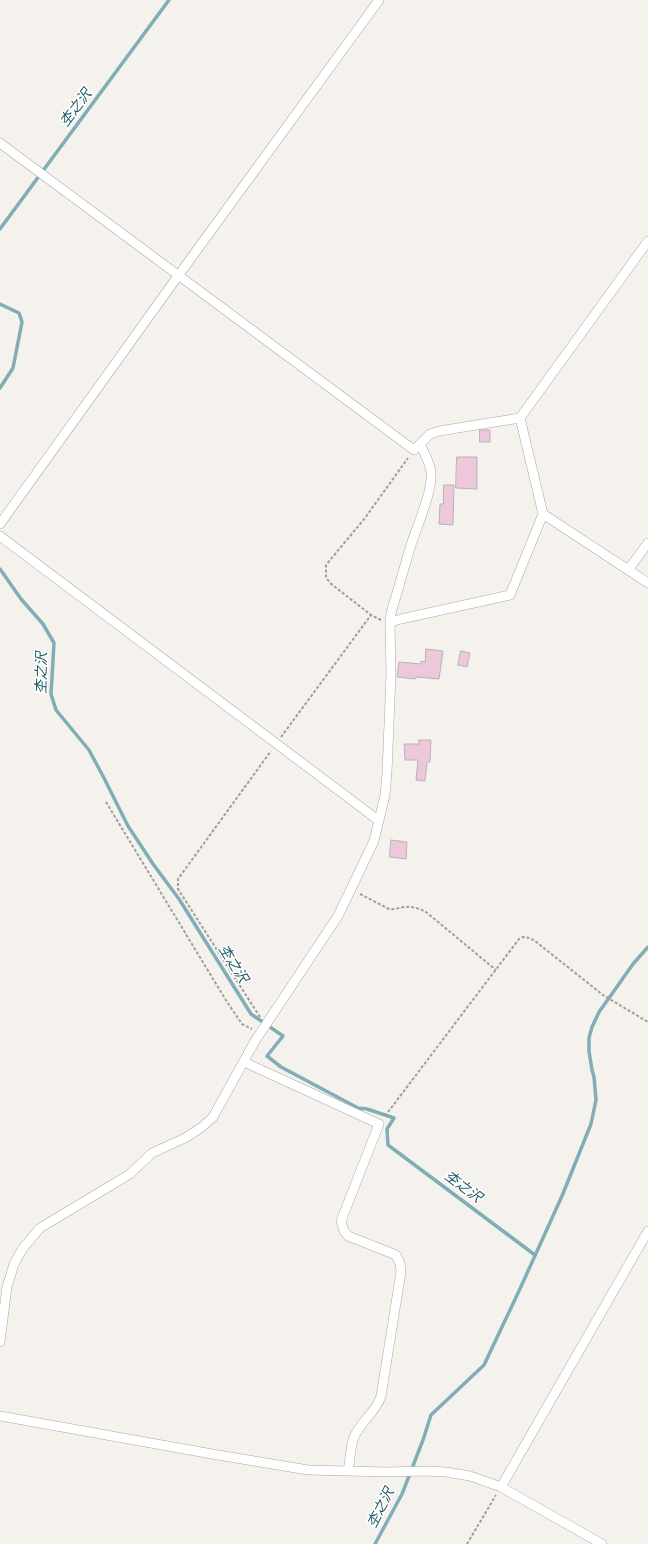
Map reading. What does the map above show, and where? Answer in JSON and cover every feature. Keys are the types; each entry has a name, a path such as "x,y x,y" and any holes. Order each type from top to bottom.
{"street":[{"path":"0,524 379,0"},
{"path":"0,143 178,276 424,452 431,471 431,480 422,516 391,613 391,674 385,796 374,841 351,890 338,916 259,1036 213,1117 202,1127 185,1138 152,1153 130,1174 40,1228 32,1236 14,1264 7,1287 0,1342"},
{"path":"417,447 430,434 439,431 520,418 648,241"},
{"path":"390,622 401,618 510,595 543,514 520,418"},
{"path":"543,514 648,583"},
{"path":"0,536 378,820"},
{"path":"628,570 648,543"},
{"path":"244,1062 378,1124 341,1221 344,1231 348,1236 396,1255 400,1263 401,1272 381,1396 379,1403 353,1440 348,1471"},
{"path":"501,1487 648,1231"},
{"path":"0,1416 308,1470 446,1472 470,1476 501,1487 602,1544"}],"path":[{"path":"390,622 371,615 330,583 326,577 326,565 365,518 417,447"},
{"path":"268,1022 262,1018 178,889 178,879 371,615"},
{"path":"106,802 227,1002 242,1024 250,1027 259,1036"},
{"path":"351,890 389,910 411,907 418,908 426,912 496,970"},
{"path":"378,1124 398,1100 519,939 523,937 530,938 542,946 603,995 648,1022"},
{"path":"467,1544 501,1487"}],"building":[{"path":"480,430 490,430 490,442 480,442"},
{"path":"457,457 477,457 477,489 456,488"},
{"path":"444,485 454,485 453,525 439,524 440,504 443,504"},
{"path":"426,649 443,651 439,679 397,677 399,662 421,664 421,661 425,662"},
{"path":"461,651 470,653 467,667 458,665"},
{"path":"419,740 431,740 430,762 427,762 425,781 416,780 418,760 405,760 404,744 419,744"},
{"path":"391,840 407,842 406,859 390,857"}],"waterway":[{"name":"杢之沢","path":"0,229 169,0"},
{"name":"杢之沢","path":"0,304 19,313 22,322 13,368 0,388"},
{"name":"杢之沢","path":"0,569 21,599 43,624 54,643 51,694 56,710 89,750 128,826 153,864 179,899 251,1014 283,1036 267,1056 281,1067 358,1108 367,1109 394,1118 387,1129 388,1145 535,1255"},
{"name":"杢之沢","path":"375,1544 402,1494 431,1415 484,1365 519,1291 562,1196 591,1124 596,1100 594,1077 589,1051 589,1038 592,1027 599,1012 633,964 648,947"}]}
